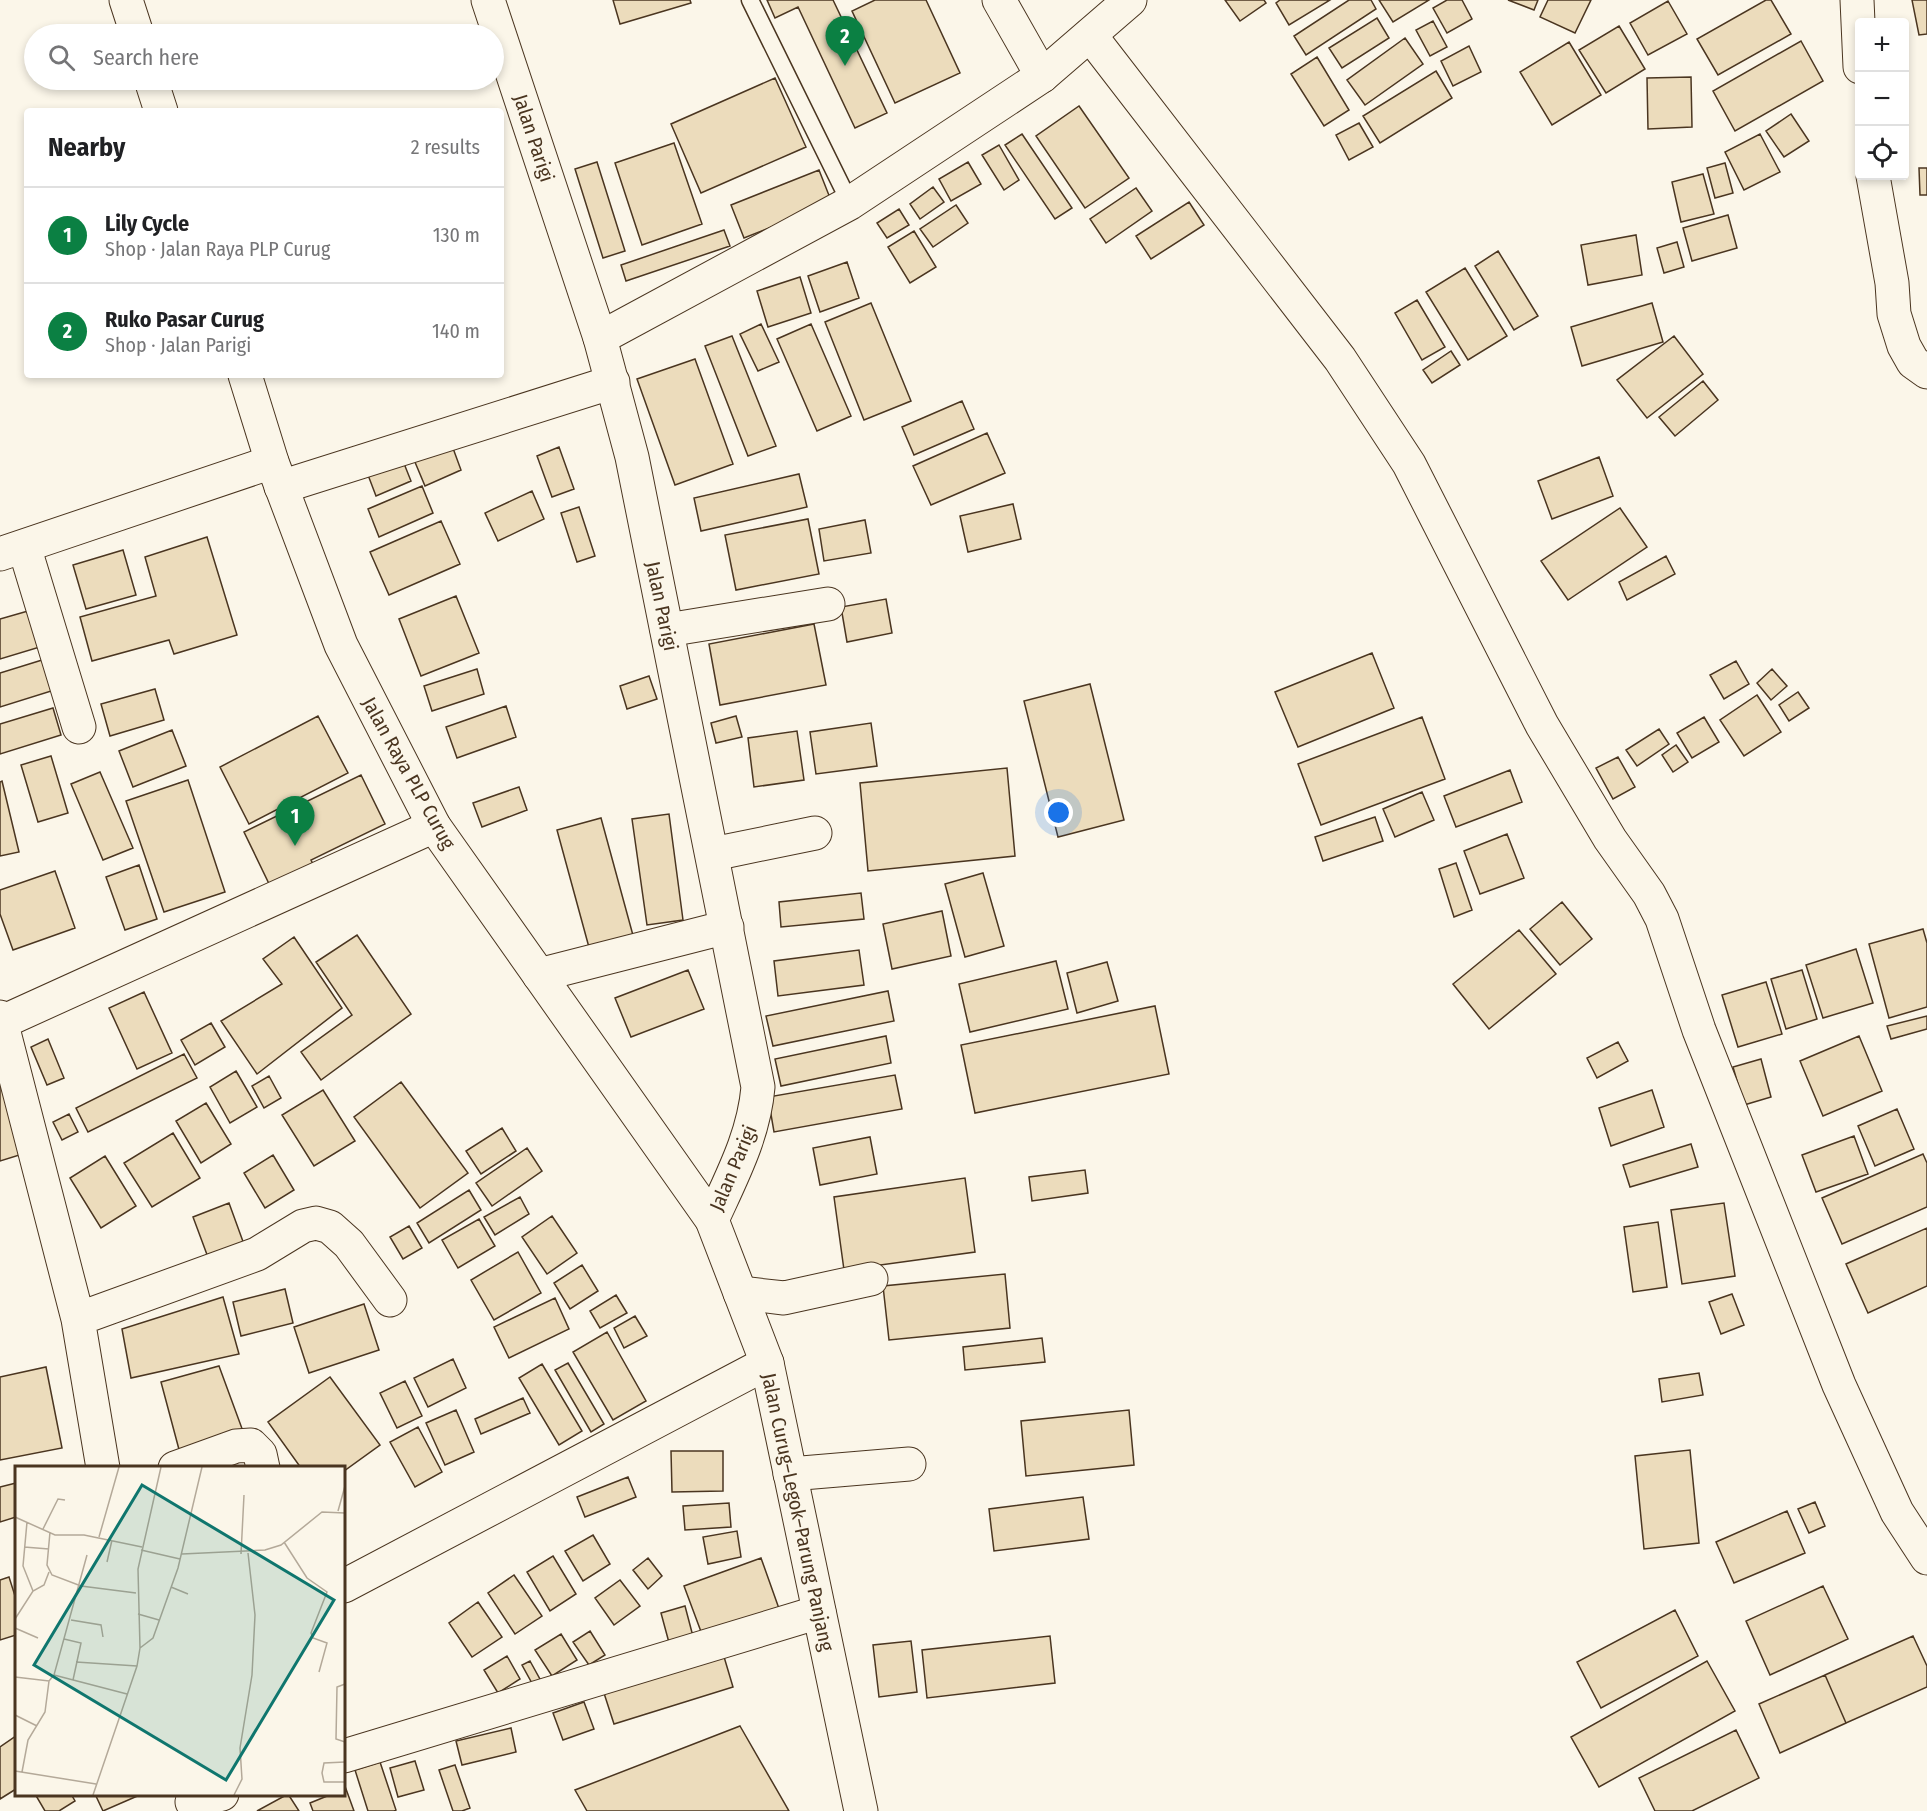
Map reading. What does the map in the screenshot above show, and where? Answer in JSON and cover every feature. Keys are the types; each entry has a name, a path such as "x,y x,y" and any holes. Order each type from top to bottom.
{"street":[{"path":"126,0 134,24"},
{"name":"Jalan Parigi","path":"488,0 496,24"},
{"path":"999,0 1041,76"},
{"path":"600,338 850,203 1041,76 1130,0"},
{"path":"1857,0 1858,18"},
{"path":"1090,35 1340,359 1376,412 1409,464 1542,725 1610,839 1648,894 1662,919 1700,1030 1839,1386 1897,1512 1927,1558"},
{"name":"Jalan Parigi","path":"504,48 600,338 632,457 728,927 758,1087 756,1113 743,1153 712,1220"},
{"path":"154,90 160,108"},
{"path":"1874,180 1892,284 1894,314 1904,346 1913,362 1927,372"},
{"name":"Jalan Raya PLP Curug","path":"245,378 277,474 341,645 434,826 712,1220"},
{"path":"80,727 12,550 277,474 613,382"},
{"path":"667,630 828,604"},
{"path":"103,1466 78,1319 1,1021 434,826"},
{"path":"713,854 815,833"},
{"path":"539,975 728,927"},
{"name":"Jalan Curug–Legok–Parung Panjang","path":"712,1220 766,1363 861,1811"},
{"path":"78,1319 257,1254 303,1226 316,1223 330,1227 349,1244 390,1300"},
{"path":"740,1293 784,1298 871,1279"},
{"path":"345,1585 766,1363"},
{"path":"178,1466 236,1446 251,1446 260,1454 264,1466"},
{"path":"790,1474 909,1464"},
{"path":"346,1746 453,1725 819,1612"}],"lane":[{"path":"750,0 850,203"}],"building":[{"path":"613,0 690,0 691,3 620,24"},
{"path":"767,0 833,0 887,113 855,128 798,7 775,18"},
{"path":"875,0 926,0 960,73 895,103 852,11"},
{"path":"1225,0 1264,0 1266,3 1240,21"},
{"path":"1280,0 1330,0 1289,25 1276,3"},
{"path":"1349,0 1371,0 1376,9 1306,55 1294,36"},
{"path":"1379,0 1429,0 1393,22"},
{"path":"1447,0 1462,0 1472,19 1447,33 1433,8"},
{"path":"1508,0 1538,0 1534,10"},
{"path":"1548,0 1591,0 1575,33 1540,17"},
{"path":"1766,0 1771,0 1791,34 1718,75 1697,39"},
{"path":"1912,0 1927,0 1927,34 1919,35"},
{"path":"1668,1 1687,34 1648,55 1630,23"},
{"path":"1377,18 1389,38 1342,68 1329,48"},
{"path":"1433,21 1447,47 1430,56 1416,30"},
{"path":"1619,26 1645,69 1606,93 1579,50"},
{"path":"1405,38 1423,64 1365,105 1347,80"},
{"path":"1801,41 1823,81 1735,131 1713,91"},
{"path":"1569,42 1601,95 1552,125 1520,72"},
{"path":"1469,46 1481,72 1453,86 1441,61"},
{"path":"1317,57 1349,110 1324,126 1291,74"},
{"path":"1436,71 1452,98 1380,143 1363,116"},
{"path":"1691,77 1692,127 1648,129 1647,78"},
{"path":"775,78 806,147 701,193 671,124"},
{"path":"1079,106 1129,178 1085,208 1036,136"},
{"path":"1791,114 1809,141 1784,157 1766,131"},
{"path":"1359,123 1373,147 1349,160 1336,135"},
{"path":"1022,134 1072,208 1055,219 1005,145"},
{"path":"1760,134 1780,172 1744,190 1725,152"},
{"path":"674,143 702,224 642,245 615,163"},
{"path":"999,145 1019,180 1004,190 982,155"},
{"path":"597,162 625,251 603,258 575,169"},
{"path":"968,162 981,184 951,201 939,179"},
{"path":"1725,163 1733,193 1715,198 1707,168"},
{"path":"1919,168 1927,168 1927,195 1920,195"},
{"path":"819,170 832,203 744,238 731,205"},
{"path":"1703,174 1714,214 1681,222 1672,182"},
{"path":"933,187 944,202 920,219 910,204"},
{"path":"1136,188 1152,211 1106,243 1090,219"},
{"path":"1189,202 1204,225 1151,259 1136,236"},
{"path":"956,205 968,223 933,247 920,229"},
{"path":"899,209 909,225 887,238 877,223"},
{"path":"1728,215 1737,248 1692,261 1683,228"},
{"path":"724,230 730,246 626,281 621,265"},
{"path":"914,231 936,267 910,283 888,247"},
{"path":"1636,235 1642,275 1588,285 1581,245"},
{"path":"1677,242 1684,267 1664,273 1657,248"},
{"path":"1498,251 1538,316 1514,330 1475,266"},
{"path":"847,262 859,298 820,312 808,276"},
{"path":"1465,268 1507,336 1468,360 1426,292"},
{"path":"800,277 811,313 768,327 757,291"},
{"path":"1417,300 1445,347 1422,360 1395,313"},
{"path":"871,303 911,401 864,420 825,322"},
{"path":"1652,303 1663,342 1582,366 1571,327"},
{"path":"761,324 779,362 758,371 740,334"},
{"path":"811,324 851,416 817,431 777,339"},
{"path":"732,336 776,446 748,456 705,346"},
{"path":"1674,336 1703,374 1647,418 1617,380"},
{"path":"1451,351 1460,365 1432,383 1423,370"},
{"path":"695,359 733,464 675,485 637,379"},
{"path":"1703,381 1718,400 1675,436 1659,417"},
{"path":"962,401 974,429 914,455 902,427"},
{"path":"987,433 1005,473 931,505 913,466"},
{"path":"450,440 461,470 425,486 412,455"},
{"path":"559,447 574,489 552,497 537,456"},
{"path":"1599,457 1613,496 1552,519 1538,481"},
{"path":"403,461 411,481 376,496 368,475"},
{"path":"799,474 807,507 701,531 694,498"},
{"path":"422,486 433,513 379,537 368,509"},
{"path":"532,491 544,519 498,541 485,513"},
{"path":"1013,504 1021,539 968,552 960,516"},
{"path":"579,507 595,556 577,562 561,513"},
{"path":"1620,508 1647,547 1568,600 1541,561"},
{"path":"808,519 819,574 736,590 725,535"},
{"path":"865,520 871,553 824,561 819,529"},
{"path":"441,521 460,564 389,595 370,552"},
{"path":"207,537 237,635 174,654 169,640 92,661 80,617 156,596 145,557"},
{"path":"123,550 136,595 86,609 73,565"},
{"path":"1666,556 1675,574 1627,600 1619,582"},
{"path":"456,596 479,653 421,676 399,619"},
{"path":"886,599 892,633 847,642 841,607"},
{"path":"42,607 53,643 0,659 0,619"},
{"path":"814,624 826,685 720,705 709,644"},
{"path":"1372,653 1394,708 1298,747 1275,692"},
{"path":"55,656 64,687 0,707 0,673"},
{"path":"1736,661 1749,684 1724,699 1710,675"},
{"path":"477,669 484,694 432,711 424,686"},
{"path":"1772,669 1787,686 1771,700 1757,683"},
{"path":"649,676 657,699 627,709 620,686"},
{"path":"1090,684 1124,820 1058,837 1024,701"},
{"path":"155,689 164,720 110,736 101,704"},
{"path":"1798,692 1809,708 1789,721 1779,705"},
{"path":"1757,695 1781,732 1744,756 1720,720"},
{"path":"506,706 516,737 457,758 446,727"},
{"path":"53,708 61,735 0,754 0,724"},
{"path":"318,716 348,773 249,824 220,767"},
{"path":"736,716 742,737 716,743 711,723"},
{"path":"1422,717 1445,779 1321,825 1298,764"},
{"path":"1704,717 1719,742 1692,758 1677,733"},
{"path":"871,723 877,766 816,774 810,732"},
{"path":"1659,729 1669,744 1637,766 1626,750"},
{"path":"172,730 186,766 133,787 119,751"},
{"path":"797,731 804,780 754,787 748,738"},
{"path":"1676,745 1688,762 1673,772 1662,755"},
{"path":"51,756 68,813 38,822 21,765"},
{"path":"1618,757 1635,787 1613,799 1596,768"},
{"path":"1007,768 1015,856 868,871 860,783"},
{"path":"1510,770 1522,802 1456,827 1444,796"},
{"path":"100,772 133,848 103,860 71,784"},
{"path":"361,775 385,824 311,860 316,870 273,892 244,832"},
{"path":"188,780 225,892 164,912 126,801"},
{"path":"2,781 19,852 0,856 0,782"},
{"path":"519,787 527,810 482,827 473,803"},
{"path":"1422,792 1434,820 1395,837 1383,809"},
{"path":"669,814 683,920 647,925 632,819"},
{"path":"1375,817 1383,841 1323,861 1315,837"},
{"path":"601,818 634,939 590,951 557,830"},
{"path":"1507,834 1524,878 1480,894 1464,851"},
{"path":"1456,863 1472,910 1454,917 1439,869"},
{"path":"139,865 157,919 125,930 106,877"},
{"path":"55,871 75,928 13,950 0,914 0,890"},
{"path":"983,873 1004,946 965,957 945,884"},
{"path":"861,893 864,919 781,927 779,902"},
{"path":"1562,902 1592,939 1560,965 1530,929"},
{"path":"942,911 951,956 892,969 883,924"},
{"path":"1923,929 1927,943 1927,1007 1889,1018 1869,944"},
{"path":"1519,930 1556,974 1489,1029 1453,984"},
{"path":"357,935 411,1014 321,1080 301,1052 352,1015 316,962"},
{"path":"294,937 342,1008 257,1074 221,1021 282,984 263,959"},
{"path":"1856,949 1873,1003 1823,1018 1806,965"},
{"path":"859,950 864,985 778,996 774,961"},
{"path":"1056,961 1068,1009 970,1032 959,984"},
{"path":"1107,962 1118,1001 1077,1013 1067,973"},
{"path":"688,970 704,1009 631,1037 615,998"},
{"path":"1802,970 1817,1019 1786,1029 1771,979"},
{"path":"1766,982 1782,1034 1738,1047 1722,995"},
{"path":"888,991 894,1021 773,1046 766,1016"},
{"path":"144,992 172,1053 137,1069 109,1008"},
{"path":"1155,1006 1169,1074 975,1113 961,1045"},
{"path":"1927,1016 1927,1029 1891,1039 1887,1026"},
{"path":"211,1023 225,1047 195,1065 181,1040"},
{"path":"886,1036 891,1063 781,1086 775,1059"},
{"path":"1859,1036 1882,1091 1823,1116 1800,1061"},
{"path":"48,1039 64,1078 47,1085 31,1047"},
{"path":"1618,1042 1628,1061 1597,1078 1587,1058"},
{"path":"0,1051 29,1152 0,1161"},
{"path":"184,1054 197,1078 88,1132 76,1108"},
{"path":"1761,1059 1771,1097 1744,1105 1733,1067"},
{"path":"236,1071 257,1107 230,1123 210,1087"},
{"path":"895,1075 902,1109 774,1132 768,1097"},
{"path":"269,1076 281,1098 264,1108 252,1086"},
{"path":"401,1082 468,1173 420,1208 354,1117"},
{"path":"323,1090 355,1141 314,1166 282,1115"},
{"path":"1652,1090 1664,1127 1611,1146 1599,1108"},
{"path":"206,1103 231,1144 201,1163 176,1121"},
{"path":"1897,1109 1914,1149 1875,1166 1858,1126"},
{"path":"69,1114 78,1132 62,1140 53,1122"},
{"path":"502,1128 516,1151 481,1174 466,1151"},
{"path":"173,1133 200,1178 152,1207 124,1163"},
{"path":"1854,1136 1868,1174 1816,1192 1802,1155"},
{"path":"870,1137 877,1174 820,1185 813,1148"},
{"path":"1691,1144 1698,1167 1630,1187 1623,1165"},
{"path":"527,1148 542,1171 492,1206 476,1183"},
{"path":"1923,1154 1927,1163 1927,1207 1842,1244 1822,1198"},
{"path":"273,1155 294,1190 265,1208 244,1173"},
{"path":"105,1156 136,1206 101,1228 70,1178"},
{"path":"1085,1170 1088,1193 1032,1201 1029,1177"},
{"path":"965,1178 975,1252 844,1270 834,1197"},
{"path":"469,1190 481,1210 429,1243 417,1223"},
{"path":"520,1197 529,1214 495,1235 484,1217"},
{"path":"229,1203 245,1247 209,1260 193,1217"},
{"path":"1724,1203 1735,1276 1682,1284 1671,1210"},
{"path":"552,1216 577,1253 547,1274 522,1237"},
{"path":"479,1219 495,1246 458,1268 442,1240"},
{"path":"1658,1222 1667,1287 1633,1292 1624,1227"},
{"path":"409,1226 422,1248 403,1259 390,1237"},
{"path":"1927,1228 1927,1286 1868,1313 1846,1264"},
{"path":"518,1252 541,1293 494,1320 471,1280"},
{"path":"582,1265 598,1291 570,1309 554,1283"},
{"path":"1005,1274 1010,1328 889,1340 883,1286"},
{"path":"285,1289 293,1323 241,1336 233,1302"},
{"path":"1732,1294 1744,1325 1721,1334 1709,1302"},
{"path":"616,1295 627,1313 600,1328 590,1311"},
{"path":"223,1297 239,1354 131,1378 122,1329"},
{"path":"555,1298 569,1329 509,1358 494,1327"},
{"path":"364,1304 379,1350 309,1373 294,1327"},
{"path":"635,1316 647,1336 624,1348 614,1328"},
{"path":"607,1332 646,1401 613,1420 573,1352"},
{"path":"1042,1338 1045,1362 965,1370 963,1347"},
{"path":"453,1359 466,1388 428,1407 414,1378"},
{"path":"568,1363 604,1424 591,1432 555,1370"},
{"path":"542,1364 582,1431 559,1445 519,1378"},
{"path":"219,1366 244,1434 181,1457 161,1382"},
{"path":"46,1367 62,1448 0,1460 0,1377"},
{"path":"1699,1373 1703,1395 1662,1402 1659,1379"},
{"path":"330,1377 380,1445 345,1470 345,1466 300,1466 268,1422"},
{"path":"405,1381 422,1416 397,1428 380,1393"},
{"path":"523,1398 530,1413 481,1434 475,1419"},
{"path":"456,1410 474,1452 445,1465 426,1423"},
{"path":"1129,1410 1134,1465 1026,1476 1021,1421"},
{"path":"418,1427 442,1472 415,1487 390,1442"},
{"path":"1690,1450 1699,1543 1644,1549 1635,1456"},
{"path":"671,1451 723,1451 723,1491 672,1492"},
{"path":"628,1477 636,1497 585,1517 577,1497"},
{"path":"15,1483 15,1517 0,1522 0,1487"},
{"path":"1083,1497 1089,1539 994,1551 989,1509"},
{"path":"1815,1502 1825,1526 1809,1533 1798,1509"},
{"path":"729,1503 731,1527 685,1530 683,1506"},
{"path":"1787,1511 1805,1553 1734,1583 1716,1542"},
{"path":"737,1531 741,1557 708,1564 703,1537"},
{"path":"593,1535 610,1564 583,1581 565,1551"},
{"path":"553,1556 576,1594 550,1611 527,1572"},
{"path":"648,1558 662,1576 648,1589 633,1570"},
{"path":"761,1558 782,1617 706,1645 684,1586"},
{"path":"514,1575 542,1616 515,1634 488,1593"},
{"path":"9,1577 15,1596 15,1635 0,1640 0,1580"},
{"path":"620,1580 640,1606 614,1625 595,1598"},
{"path":"1823,1586 1848,1639 1770,1675 1746,1621"},
{"path":"478,1602 502,1637 472,1657 449,1623"},
{"path":"685,1606 695,1644 671,1650 661,1613"},
{"path":"1675,1610 1698,1656 1601,1708 1577,1662"},
{"path":"590,1631 605,1655 589,1665 573,1642"},
{"path":"561,1634 577,1660 552,1676 535,1650"},
{"path":"1050,1636 1055,1683 927,1698 922,1650"},
{"path":"1913,1636 1927,1666 1927,1687 1846,1723 1825,1675"},
{"path":"911,1641 917,1692 879,1697 873,1645"},
{"path":"722,1650 733,1687 614,1724 602,1687"},
{"path":"507,1656 520,1679 498,1693 484,1670"},
{"path":"530,1661 541,1681 533,1685 522,1665"},
{"path":"1707,1661 1735,1711 1599,1787 1571,1737"},
{"path":"1825,1675 1846,1723 1780,1753 1759,1704"},
{"path":"584,1702 594,1729 563,1740 553,1713"},
{"path":"740,1726 789,1811 587,1811 575,1790"},
{"path":"511,1728 516,1752 462,1765 456,1741"},
{"path":"1736,1730 1759,1778 1692,1811 1655,1811 1639,1778"},
{"path":"15,1737 15,1790 0,1799 0,1747"},
{"path":"415,1761 424,1790 398,1797 390,1768"},
{"path":"380,1762 396,1810 394,1811 368,1811 355,1770"},
{"path":"455,1765 470,1808 462,1811 453,1811 439,1770"},
{"path":"346,1789 354,1811 313,1811 310,1803 327,1796 345,1796"},
{"path":"36,1796 72,1796 75,1801 59,1811 45,1811"},
{"path":"96,1796 137,1796 103,1811"},
{"path":"284,1796 289,1796 299,1811 257,1811"}],"place":[{"name":"Ruko Pasar Curug","path":"845,66"},
{"name":"Lily Cycle","path":"295,846"}]}
